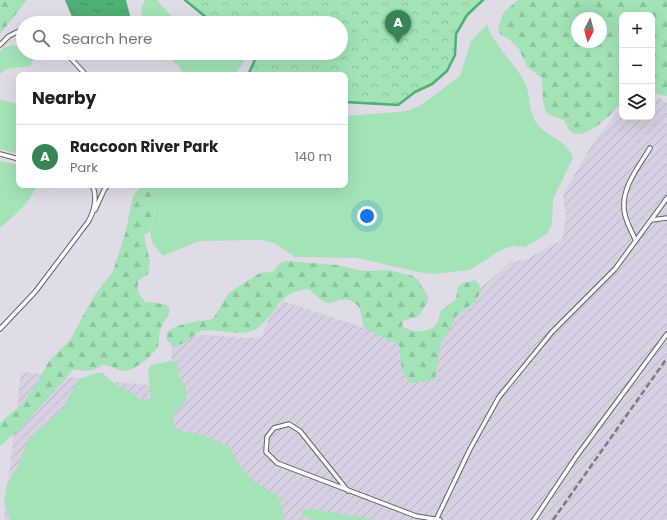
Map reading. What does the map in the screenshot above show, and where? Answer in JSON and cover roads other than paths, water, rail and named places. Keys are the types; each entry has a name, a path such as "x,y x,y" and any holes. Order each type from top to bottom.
{"lane":[{"path":"0,45 9,36 16,32"},
{"path":"72,60 83,72"},
{"path":"636,241 625,214 625,193 629,182 650,148"},
{"path":"0,154 16,158"},
{"path":"92,215 96,192 94,188"},
{"path":"0,329 35,292 92,215 106,188"},
{"path":"348,491 300,431 289,424 274,428 267,437 266,452 277,463 348,491 416,516 438,520 470,449 499,397 552,332 615,269 667,198"},
{"path":"651,220 667,218"},
{"path":"534,520 576,457 667,334"}],"water":[{"path":"65,0 126,0 130,16 72,16"}],"waterway":[{"path":"185,0 204,16"},
{"path":"348,102 398,105 415,92 432,84 447,71 455,55 456,34 467,15 483,0"},
{"path":"249,72 255,60"}],"railway":[{"path":"553,520 667,358"}],"place":[{"name":"Raccoon River Park","path":"398,43"}]}
